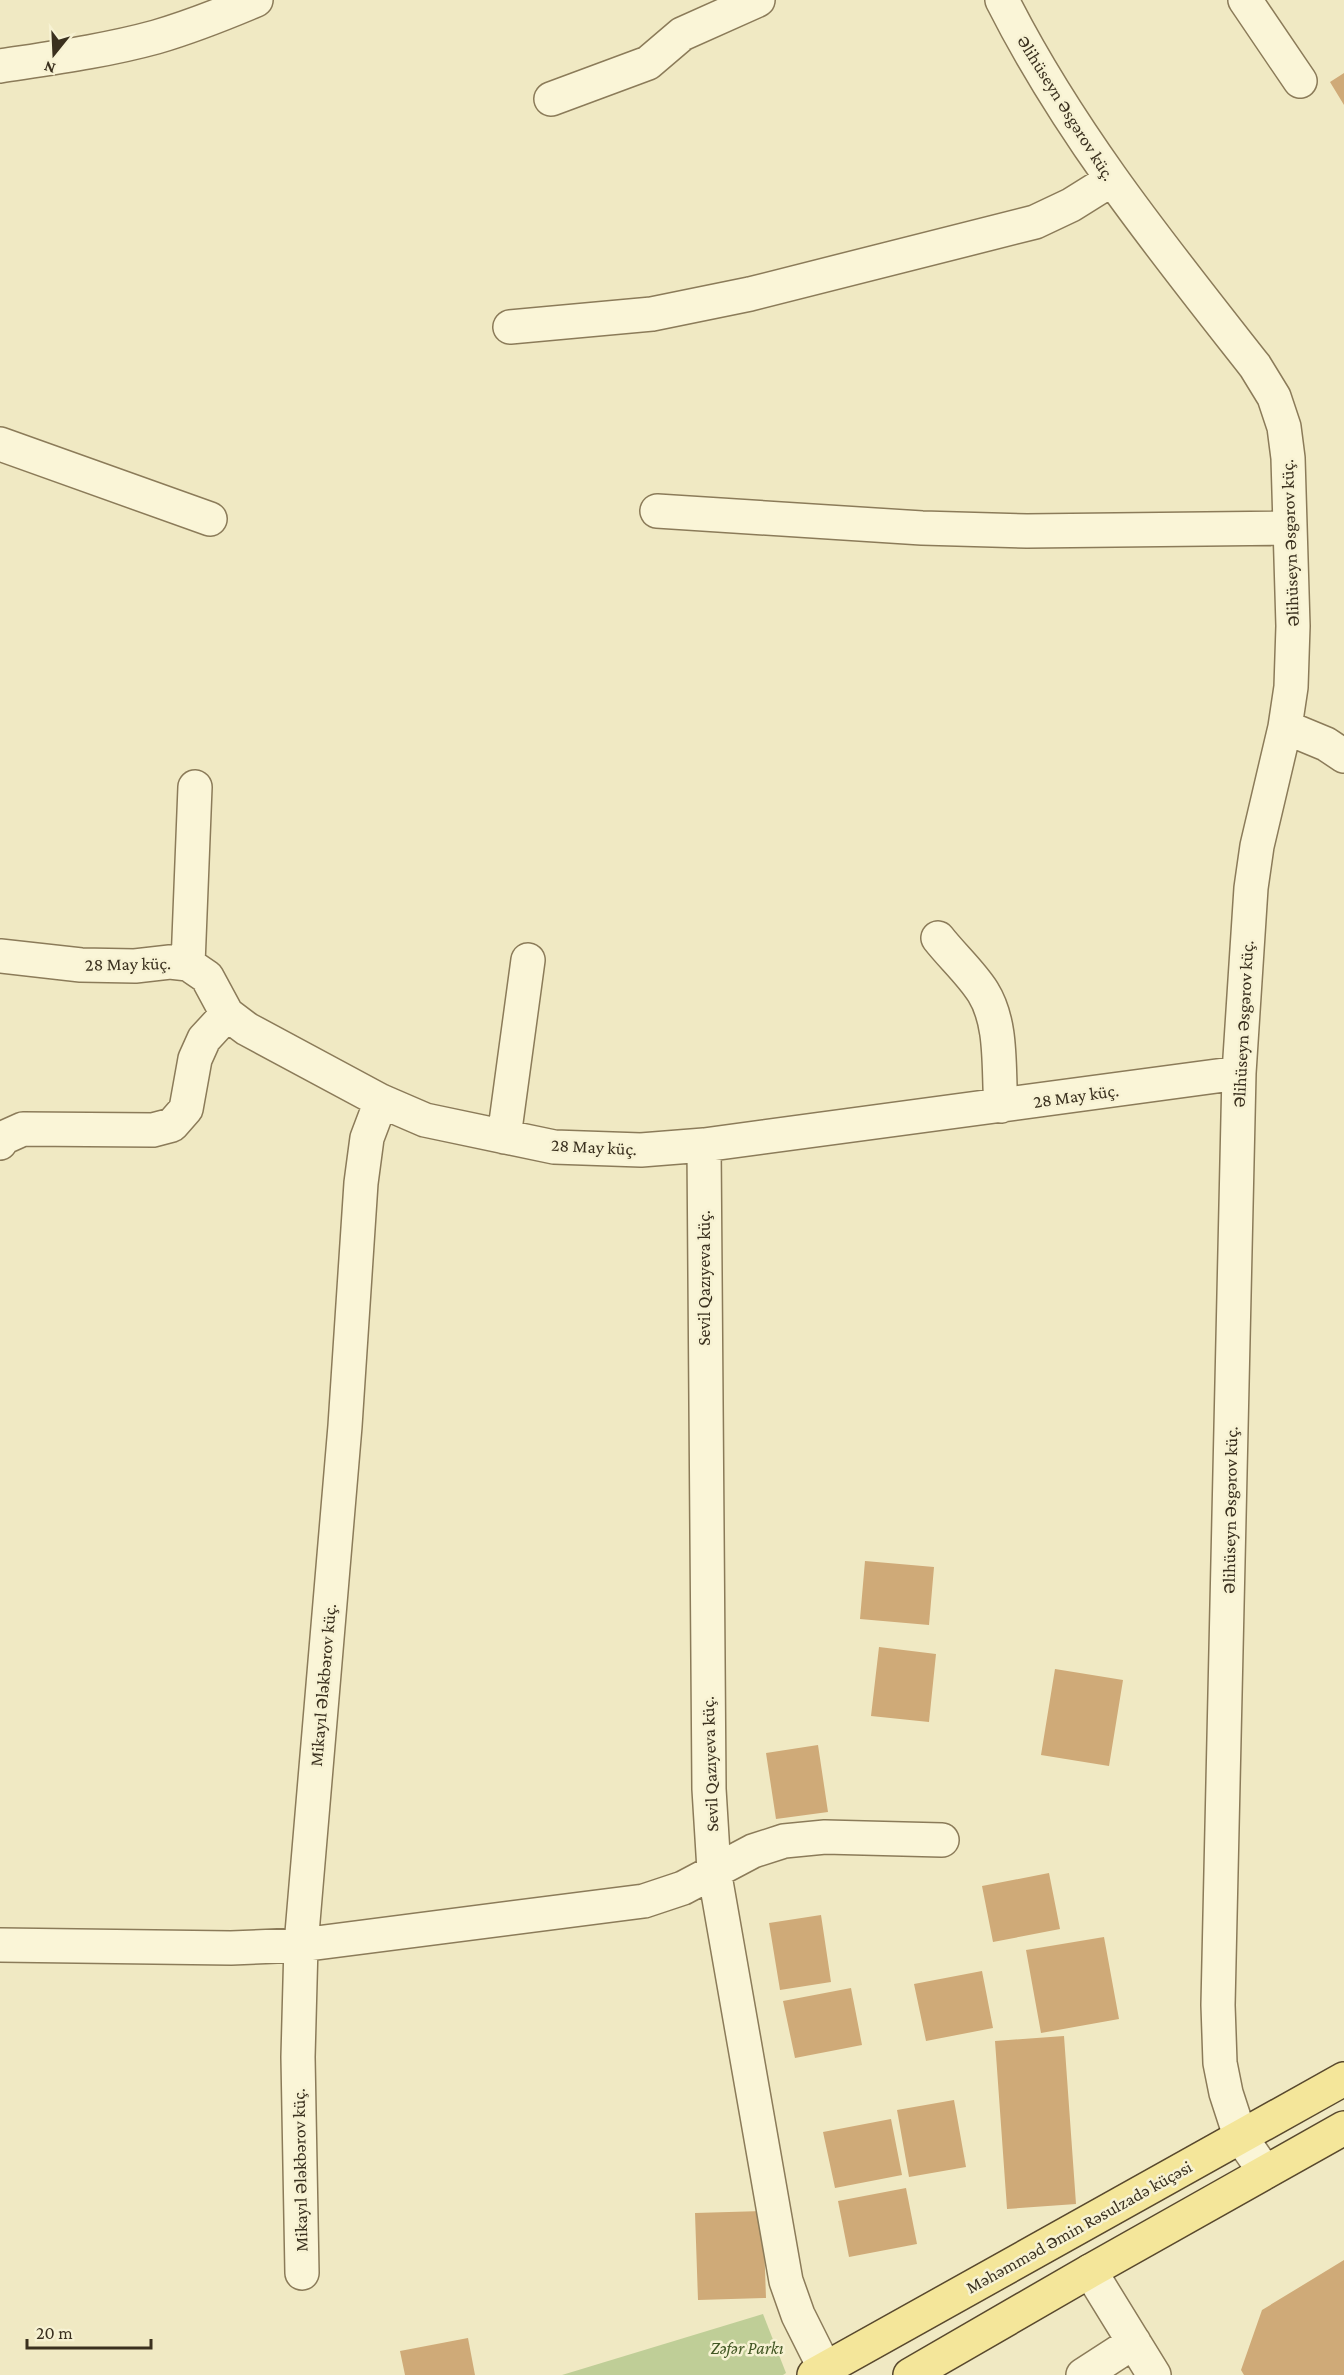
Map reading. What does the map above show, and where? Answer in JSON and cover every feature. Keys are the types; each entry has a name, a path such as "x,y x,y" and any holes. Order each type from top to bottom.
{"main road":[{"name":"Məhəmməd Əmin Rəsulzadə küçəsi","path":"819,2372 1344,2079"},
{"path":"910,2375 1344,2128"}],"street":[{"path":"0,66 111,48 155,37 207,21 256,0"},
{"path":"551,99 648,63 682,34 758,0"},
{"name":"Əlihüseyn Əsgərov küç.","path":"1002,0 1023,42 1111,180 1255,366 1274,397 1284,427 1288,458 1293,626 1291,687 1285,727 1257,846 1251,888 1239,1073 1218,2006 1220,2063 1226,2093 1240,2136 1265,2172"},
{"path":"1245,0 1300,81"},
{"path":"510,327 652,314 750,294 1035,222 1071,205 1111,180"},
{"path":"0,444 210,519"},
{"path":"657,511 922,528 1027,531 1290,528"},
{"path":"1285,727 1320,740 1344,756"},
{"path":"188,964 195,787"},
{"path":"938,938 982,991 991,1009 996,1029 1000,1106"},
{"name":"28 May küç.","path":"0,956 81,965 135,966 170,962 188,964 207,977 227,1014 247,1029 297,1058 381,1101 424,1120 554,1147 641,1150 704,1145 1239,1073"},
{"path":"504,1137 528,960"},
{"path":"0,1143 3,1137 23,1129 153,1130 172,1125 186,1109 195,1059 204,1039 227,1014"},
{"name":"Mikayıl Ələkbərov küç.","path":"302,2273 298,2057 301,1945 345,1426 361,1183 367,1138 381,1101"},
{"name":"Sevil Qazıyeva küç.","path":"704,1145 709,1789 714,1870 786,2281 819,2372"},
{"path":"0,1945 231,1948 301,1945 644,1901 684,1888 753,1851 784,1841 825,1837 942,1840"},
{"path":"1090,2271 1154,2375"},
{"path":"1083,2375 1134,2342"}],"green space":[{"name":"Zəfər Parkı","path":"763,2314 786,2373 783,2375 562,2375"}],"building":[{"path":"1344,73 1344,105 1330,82"},
{"path":"865,1561 934,1567 929,1625 860,1619"},
{"path":"879,1647 936,1654 929,1722 871,1716"},
{"path":"1055,1669 1123,1680 1109,1766 1041,1755"},
{"path":"818,1745 828,1812 776,1819 766,1753"},
{"path":"1049,1873 1060,1929 993,1942 982,1886"},
{"path":"821,1915 831,1982 780,1990 769,1923"},
{"path":"1104,1937 1119,2019 1041,2033 1026,1950"},
{"path":"982,1971 993,2028 926,2041 914,1984"},
{"path":"851,1988 862,2045 795,2058 783,2001"},
{"path":"1064,2036 1076,2204 1007,2209 995,2041"},
{"path":"954,2100 966,2167 909,2177 897,2110"},
{"path":"891,2119 902,2175 835,2188 823,2132"},
{"path":"906,2188 917,2244 849,2257 838,2201"},
{"path":"763,2211 766,2298 698,2300 695,2213"},
{"path":"1344,2260 1344,2375 1244,2375 1241,2370 1262,2310"},
{"path":"468,2338 475,2375 405,2375 400,2351"}]}
